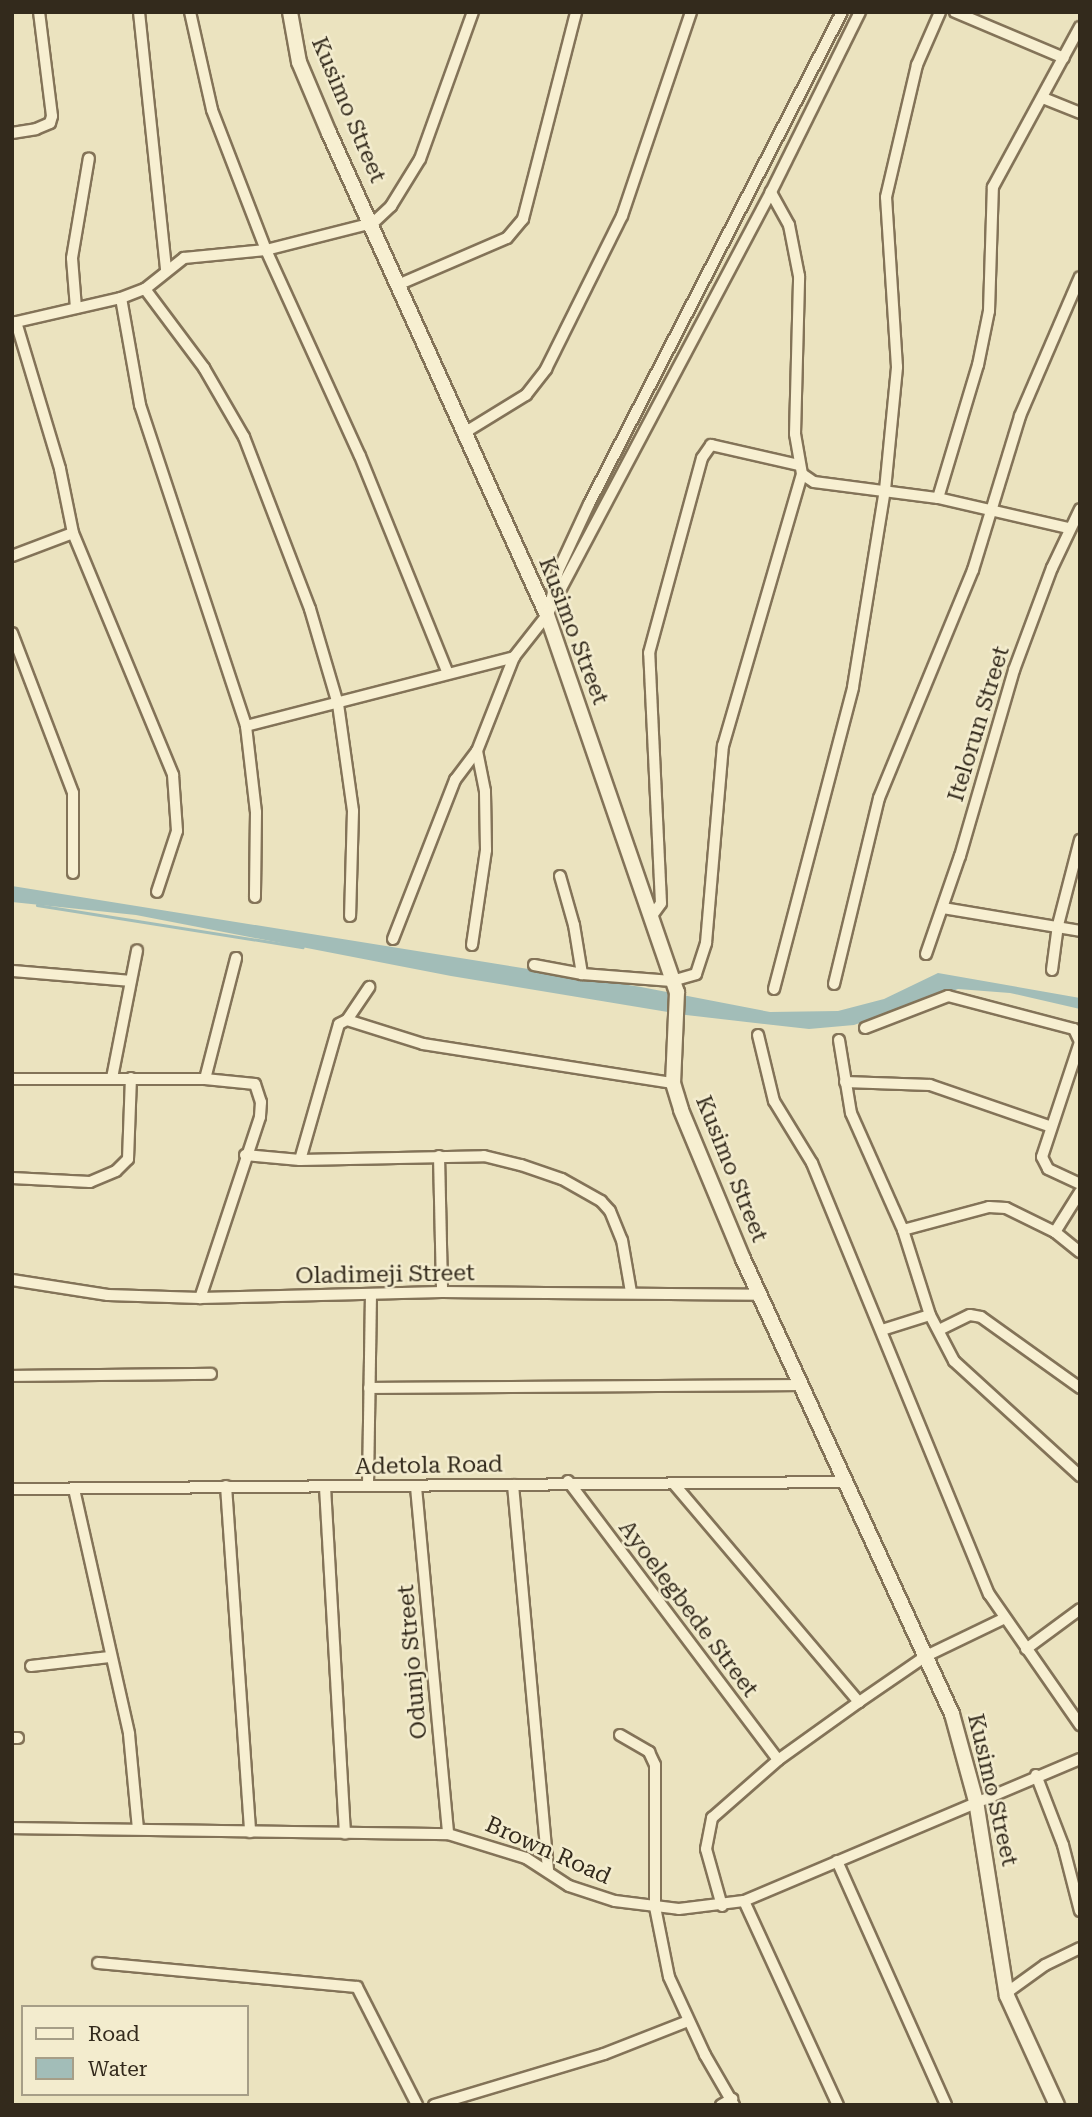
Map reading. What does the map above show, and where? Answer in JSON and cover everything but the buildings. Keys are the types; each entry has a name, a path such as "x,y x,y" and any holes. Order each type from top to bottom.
{"street":[{"path":"12,133 36,130 50,123 52,116 39,12"},
{"path":"139,12 166,271"},
{"path":"190,12 212,110 266,250 360,456 447,671"},
{"name":"Kusimo Street","path":"289,12 299,62 547,615 674,987 678,1016 673,1083 760,1295 952,1714 976,1801 1009,1991 1007,1996 1057,2105"},
{"path":"158,892 177,831 173,775 74,533 60,469 14,323 121,298 145,289 184,258 201,254 266,250 373,223 391,206 420,159 473,12"},
{"path":"400,284 507,238 523,219 576,12"},
{"path":"464,433 518,401 545,369 618,226 691,12"},
{"path":"547,615 558,571 589,504 842,12"},
{"path":"393,939 455,780 477,751 514,657 547,615 771,192 859,12"},
{"path":"774,989 853,687 885,490 897,367 887,197 918,65 940,12"},
{"path":"955,12 1064,58"},
{"path":"938,498 978,365 989,310 993,187 1080,27"},
{"path":"1043,99 1080,113"},
{"path":"789,116 804,124"},
{"path":"76,307 72,258 89,158"},
{"path":"534,965 674,987 696,974 706,943 723,746 800,469 795,434 799,276 789,225 771,192"},
{"path":"834,984 879,799 994,509 1004,461 1020,415 1080,278"},
{"path":"145,289 204,368 244,437 281,524 338,704 353,811 350,916"},
{"path":"121,298 140,405 246,726 256,812 256,897"},
{"path":"651,916 661,903 649,653 702,458 711,445 800,469 814,482 938,498 994,509 1027,522 1068,528"},
{"name":"Itelorun Street","path":"926,954 943,908 1014,670 1068,528 1080,509"},
{"path":"12,556 74,533"},
{"path":"12,633 73,793 73,873"},
{"path":"246,726 338,704 447,671 514,657"},
{"path":"471,945 486,850 485,791 477,751"},
{"path":"1052,970 1058,925 1080,839"},
{"path":"560,876 575,925 582,974"},
{"path":"943,908 1058,925 1080,931"},
{"path":"112,1078 137,950"},
{"path":"205,1079 236,958"},
{"path":"12,971 130,981"},
{"path":"300,1160 339,1024 348,1020 369,987"},
{"path":"865,1028 948,996 1074,1029 1080,1042 1049,1126 1044,1165 1080,1184"},
{"path":"348,1020 423,1044 673,1083"},
{"path":"758,1035 774,1101 812,1163 858,1283 882,1330 1003,1619 1080,1725"},
{"path":"839,1040 851,1113 903,1230 930,1315 954,1361 1080,1476"},
{"path":"12,1178 67,1177 90,1182 116,1171 128,1159 131,1078"},
{"path":"12,1079 205,1079 255,1084 261,1110 200,1298"},
{"path":"845,1082 930,1085 1049,1126"},
{"path":"245,1155 300,1160 484,1156 521,1165 601,1201 620,1233 631,1292"},
{"path":"439,1156 442,1292"},
{"path":"1055,1232 1080,1192"},
{"path":"903,1230 989,1207 1017,1211 1055,1232 1080,1252"},
{"name":"Oladimeji Street","path":"12,1280 108,1295 200,1298 442,1292 760,1295"},
{"path":"368,1485 371,1294"},
{"path":"882,1330 930,1315"},
{"path":"939,1330 970,1315 981,1317 1080,1388"},
{"path":"12,1376 211,1374"},
{"path":"369,1388 800,1385"},
{"name":"Adetola Road","path":"12,1489 226,1486 325,1488 368,1485 416,1487 568,1481 674,1484 846,1482"},
{"name":"Ayoelegbede Street","path":"568,1481 778,1760"},
{"path":"674,1484 859,1702"},
{"path":"513,1485 548,1871"},
{"path":"226,1486 250,1832"},
{"name":"Odunjo Street","path":"416,1487 448,1834"},
{"path":"325,1488 345,1833"},
{"path":"74,1489 109,1657 130,1734 138,1829"},
{"path":"1026,1649 1080,1609"},
{"path":"722,1906 706,1849 708,1825 778,1760 859,1702 926,1656 1003,1619"},
{"path":"31,1666 109,1657"},
{"path":"621,1735 649,1752 655,1765 655,1907 669,1977 688,2021 733,2102 721,2105"},
{"name":"Brown Road","path":"12,1828 448,1834 490,1844 548,1871 569,1886 615,1901 655,1907 722,1906 744,1901 1036,1775 1080,1759"},
{"path":"1036,1775 1063,1845 1080,1911"},
{"path":"837,1861 946,2105"},
{"path":"744,1901 838,2105"},
{"path":"1009,1991 1045,1965 1080,1948"},
{"path":"98,1963 357,1987 417,2105"},
{"path":"434,2105 604,2054 688,2021"}],"water":[{"path":"12,886 641,987 770,1012 838,1011 884,999 938,973 1080,998 1080,1009 1010,993 958,989 854,1025 809,1029 686,1015 451,976 136,915 12,902"}],"waterway":[{"path":"37,905 303,947"}]}
